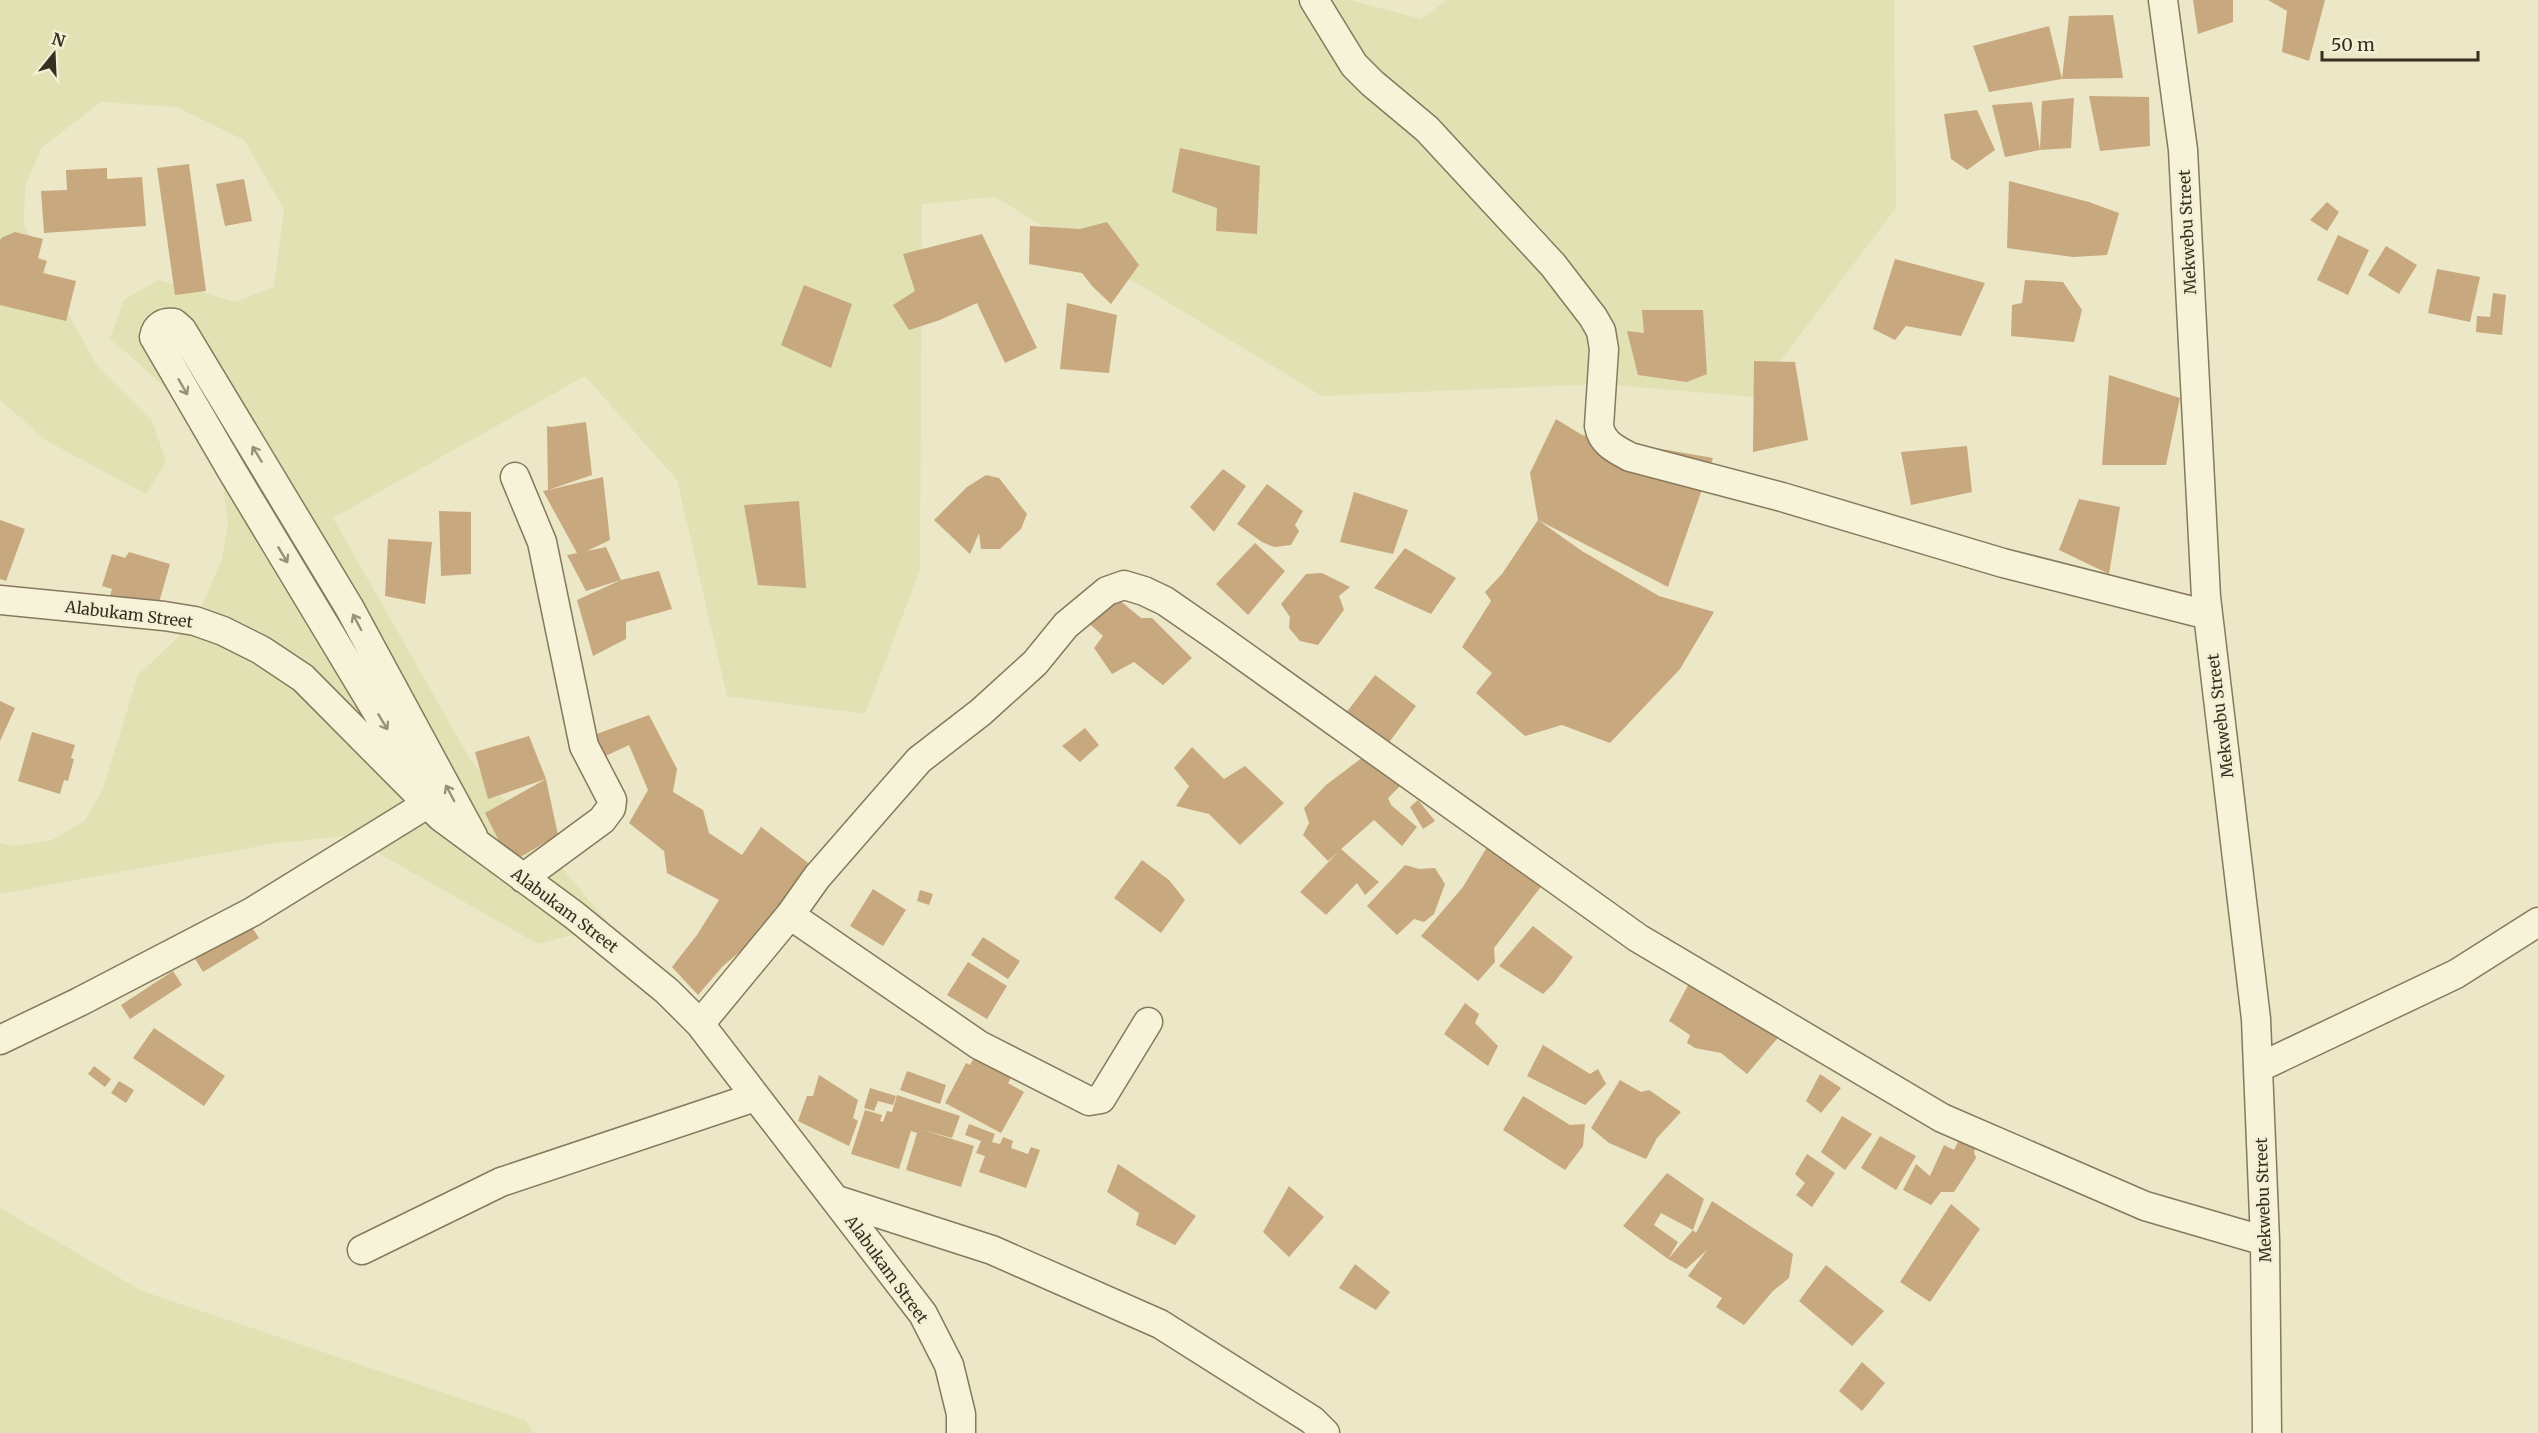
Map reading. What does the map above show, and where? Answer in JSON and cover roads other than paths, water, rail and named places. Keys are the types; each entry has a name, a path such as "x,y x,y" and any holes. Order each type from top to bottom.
{"street":[{"path":"1314,0 1354,64 1372,83 1427,129 1553,265 1593,317 1601,331 1604,349 1600,436 1613,448 1630,457 1782,497 2003,563 2208,615"},
{"name":"Mekwebu Street","path":"2163,0 2183,150 2208,615 2256,1019 2274,1427"},
{"path":"0,1040 80,1002 252,912 434,811 154,337 158,326 164,323 174,323 182,330 331,578 478,845"},
{"path":"515,477 542,542 584,746 612,800 611,807 603,820 523,878"},
{"path":"700,1024 790,915 817,876 919,760 981,712 1035,663 1066,625 1107,591 1124,585 1132,586 1165,601 1217,637 1638,938 1942,1118 2145,1206 2265,1241"},
{"name":"Alabukam Street","path":"0,600 195,621 223,631 261,650 303,678 434,811 574,915 667,991 700,1024 923,1314 950,1365 961,1414 962,1433"},
{"path":"790,915 979,1045 1089,1101 1101,1099 1148,1022"},
{"path":"2258,1068 2456,974 2538,922"},
{"path":"362,1250 501,1182 755,1097"},
{"path":"837,1200 992,1250 1160,1324 1312,1420 1325,1433"}]}
